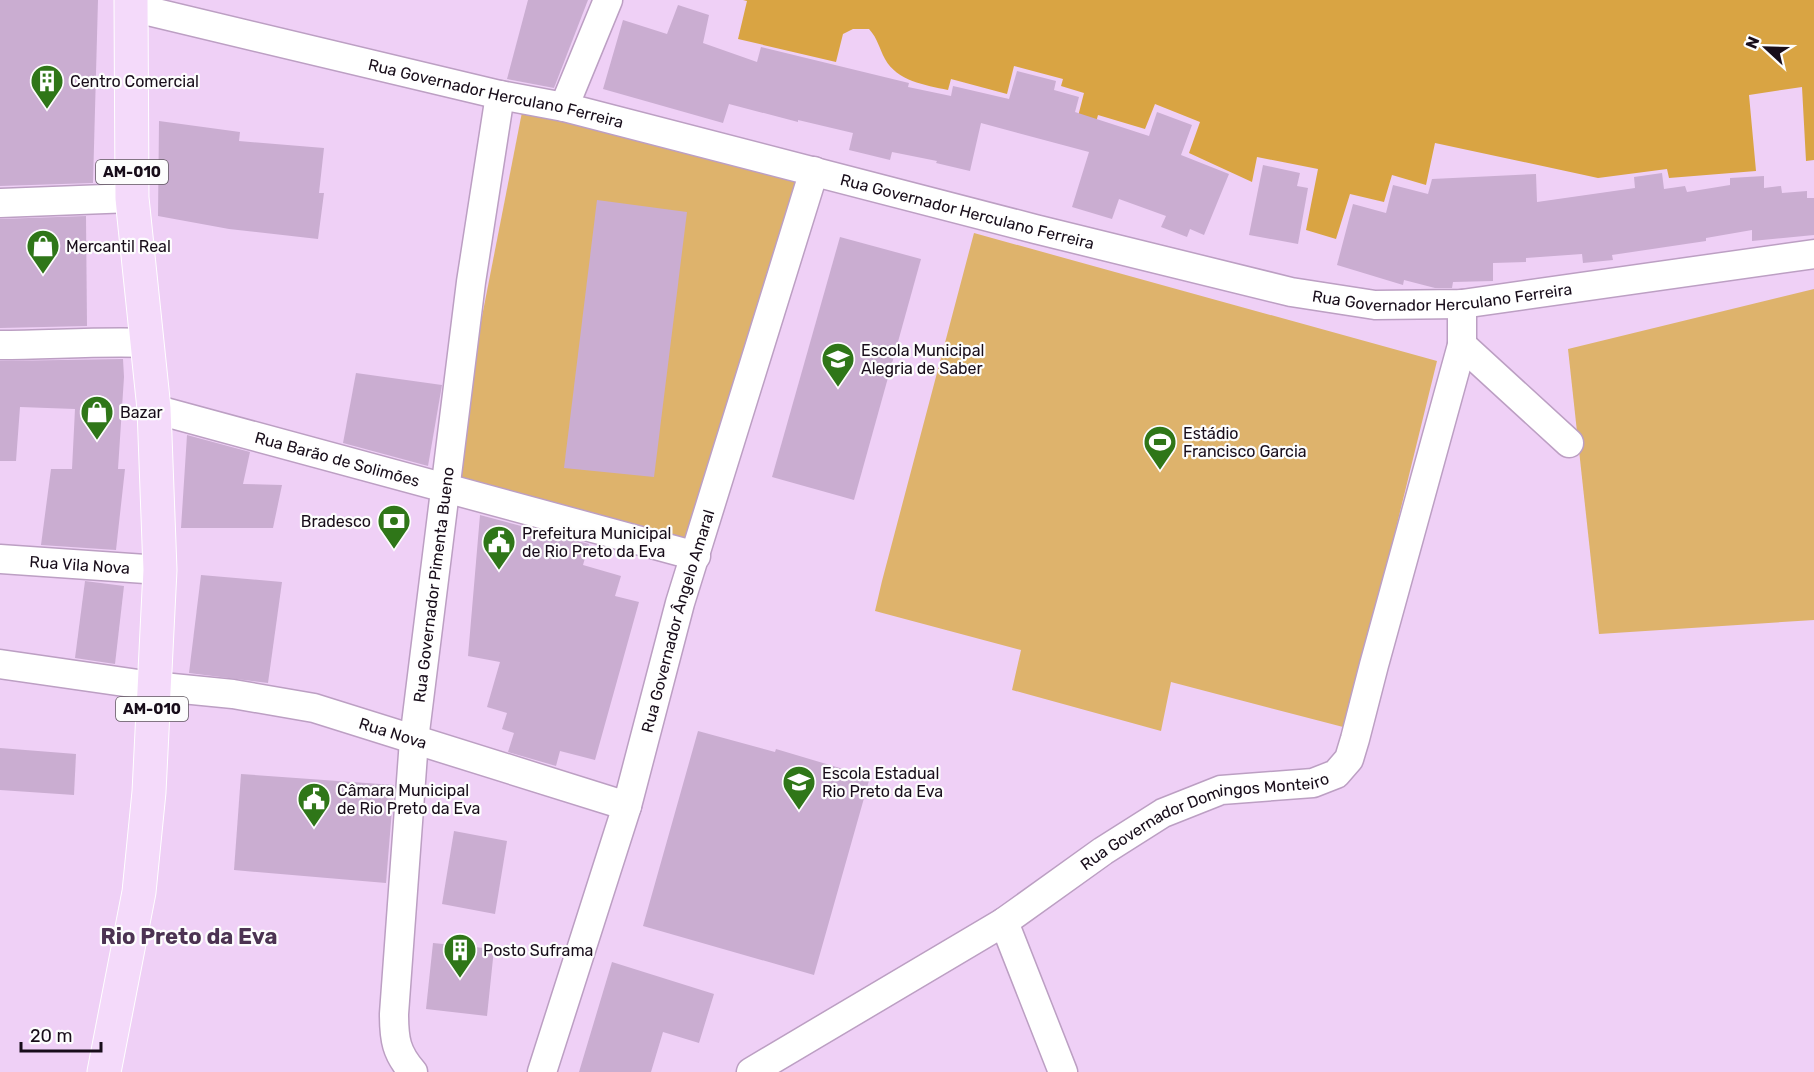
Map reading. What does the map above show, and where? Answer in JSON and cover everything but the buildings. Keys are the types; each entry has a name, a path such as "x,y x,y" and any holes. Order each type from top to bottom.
{"main road":[{"name":"AM-010","path":"104,1072 139,892 149,792 152,686 160,570 154,410 132,198 131,4"}],"street":[{"path":"564,107 608,0"},
{"name":"Rua Governador Herculano Ferreira","path":"131,4 500,95 564,107 1035,229 1291,292 1375,304 1462,304 1814,254"},
{"name":"Rua Governador Pimenta Bueno","path":"414,1072 404,1062 394,1039 394,1014 414,740 471,282 500,95"},
{"name":"Rua Governador Ângelo Amaral","path":"542,1072 627,806 680,603 814,171"},
{"path":"0,203 132,198"},
{"name":"Rua Governador Domingos Monteiro","path":"751,1072 1004,922 1103,851 1163,813 1221,790 1313,783 1336,774 1349,759 1462,345 1462,304"},
{"path":"0,345 148,343"},
{"path":"1462,345 1569,443"},
{"name":"Rua Barão de Solimões","path":"154,410 696,556"},
{"name":"Rua Vila Nova","path":"0,559 160,570"},
{"name":"Rua Nova","path":"0,664 152,686 233,694 314,708 627,806"},
{"path":"1004,922 1063,1072"}],"shaded area":[{"path":"743,0 1814,0 1814,160 1806,161 1802,87 1749,95 1756,171 1669,178 1667,169 1598,178 1435,143 1426,185 1392,175 1384,202 1350,194 1336,239 1306,230 1318,169 1257,157 1252,182 1189,153 1200,122 1155,104 1145,129 1098,115 1093,133 1075,128 1084,93 1061,86 1063,79 1014,66 1007,94 951,79 948,90 921,84 904,77 890,66 869,29 853,29 843,34 836,62 738,39 747,1"},
{"path":"523,107 799,177 696,541 451,475"},
{"name":"Estádio Francisco Garcia","path":"974,233 1437,361 1347,728 1171,682 1161,731 1012,690 1021,650 875,611"},
{"path":"1814,289 1814,620 1599,634 1568,349"}],"place":[{"name":"Centro Comercial","path":"47,110"},
{"name":"Mercantil Real","path":"43,275"},
{"name":"Escola Municipal Alegria de Saber","path":"838,388"},
{"name":"Bazar","path":"97,441"},
{"name":"Estádio Francisco Garcia","path":"1160,471"},
{"name":"Bradesco","path":"394,550"},
{"name":"Prefeitura Municipal de Rio Preto da Eva","path":"499,571"},
{"name":"Escola Estadual Rio Preto da Eva","path":"799,811"},
{"name":"Câmara Municipal de Rio Preto da Eva","path":"314,828"},
{"name":"Posto Suframa","path":"460,979"}],"district":[{"name":"Rio Preto da Eva","path":"189,936"}]}
